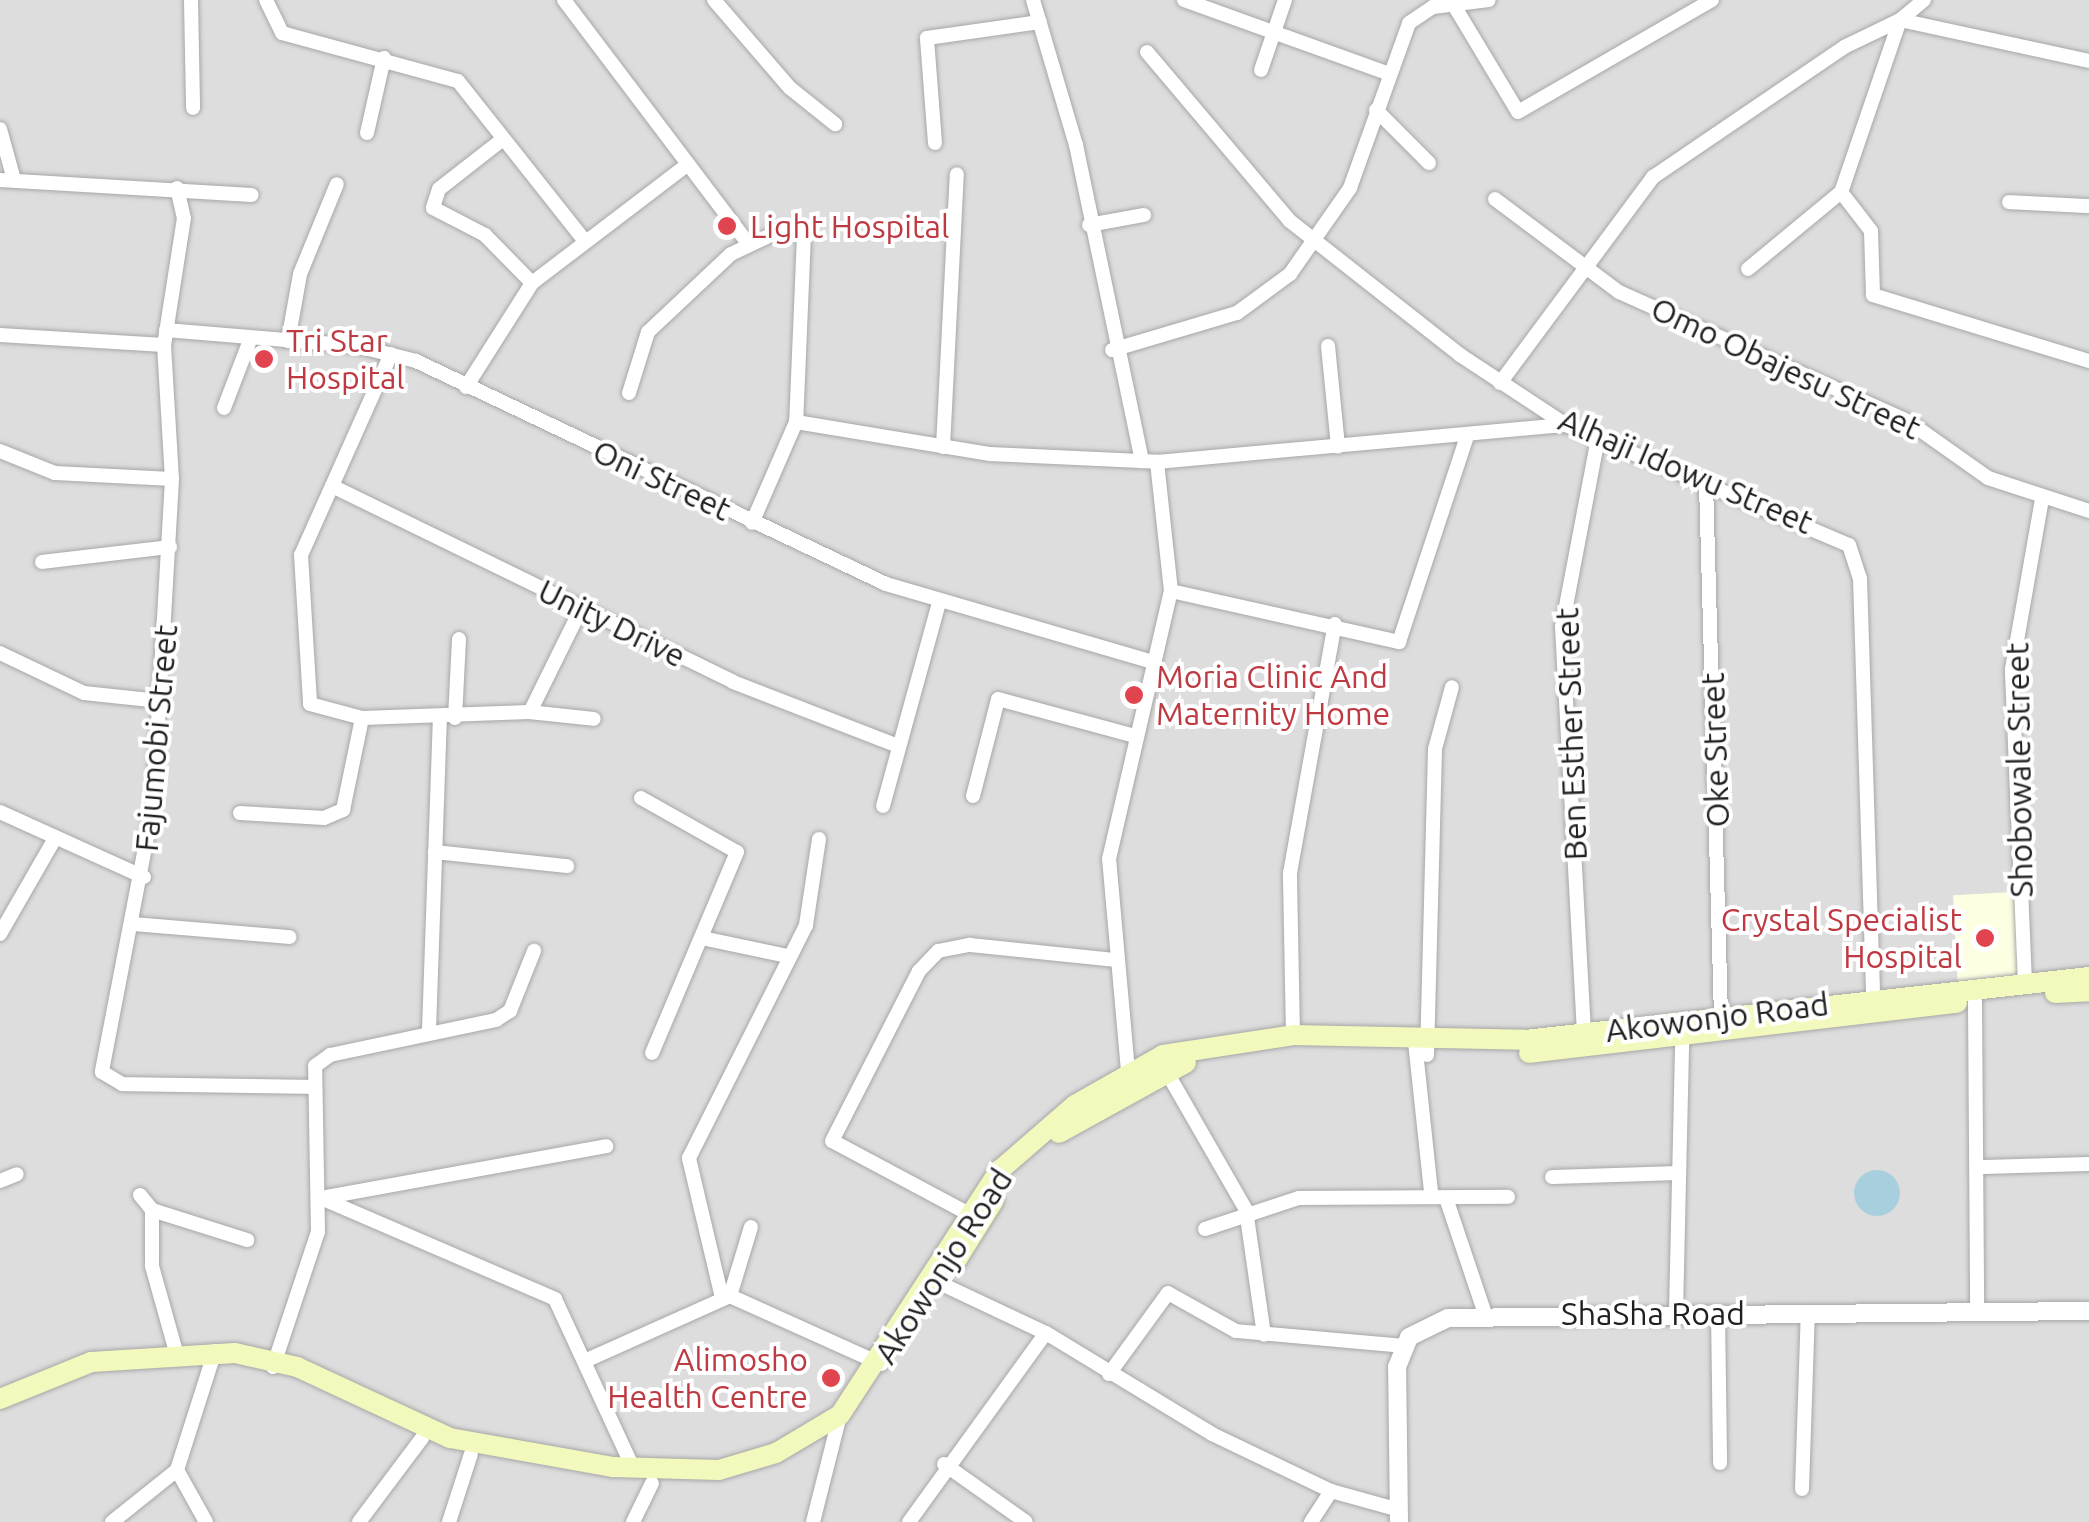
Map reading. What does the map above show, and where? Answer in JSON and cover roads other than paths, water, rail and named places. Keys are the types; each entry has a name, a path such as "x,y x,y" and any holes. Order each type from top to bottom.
{"main road":[{"name":"Akowonjo Road","path":"0,1399 90,1362 176,1352 273,1365 450,1438 634,1470 743,1465 842,1420 936,1282 1036,1152 1165,1069 1294,1047 1421,1049 1682,1039 1734,1021 1873,997 2089,977"},
{"name":"Akowonjo Road","path":"273,1365 422,1438 471,1454 652,1483 742,1474 842,1420 891,1372 969,1214 1038,1136 1128,1071 1163,1054 1293,1034 1421,1049 2089,991"},
{"name":"Akowonjo Road","path":"0,1410 89,1374 215,1356"}],"street":[{"path":"191,0 193,108"},
{"path":"266,0 282,33 458,81 586,241"},
{"path":"564,0 748,244"},
{"path":"1032,0 1090,225 1112,350 1149,462 1171,591 1131,735 1109,859 1114,960 1128,1071"},
{"path":"1184,0 1386,74"},
{"path":"1261,70 1286,0"},
{"path":"1112,350 1237,313 1318,245 1376,110 1386,74 1416,15 1456,3 1490,0"},
{"path":"1456,3 1518,112 1712,0"},
{"path":"1500,383 1582,270 1681,153 1900,20 1924,0"},
{"path":"723,3 790,88 835,124"},
{"path":"1900,20 2089,61"},
{"path":"1748,269 1841,192 1900,20"},
{"path":"936,143 927,38 1040,22"},
{"name":"Alhaji Idowu Street","path":"1147,52 1318,245 1500,383 1566,425 1822,528 1856,554 1873,997"},
{"path":"367,133 384,58"},
{"path":"1376,110 1429,163"},
{"path":"0,128 7,180 252,195"},
{"path":"503,138 439,189 433,208 485,235 532,283"},
{"path":"466,387 532,283 688,164"},
{"path":"943,447 957,174"},
{"path":"288,340 300,274 337,184"},
{"name":"Fajumobi Street","path":"177,188 184,218 165,337 172,480 160,701 144,877 106,1077 312,1087"},
{"path":"1841,192 1870,231 1874,294 2089,361"},
{"name":"Omo Obajesu Street","path":"1495,199 1582,270 1910,422 1988,478 2089,512"},
{"path":"2008,202 2089,206"},
{"path":"1090,225 1144,214"},
{"path":"629,393 648,332 748,244 784,229 808,241 796,422 752,524"},
{"name":"Oni Street","path":"0,335 165,337 249,343 288,340 391,354 752,524 939,602 1154,662"},
{"path":"224,408 249,343"},
{"path":"1328,346 1338,447"},
{"path":"391,354 302,555 310,704 362,718 447,720 530,712 594,719"},
{"path":"796,422 943,447 1149,462 1466,438 1566,425"},
{"path":"1171,591 1335,624 1399,642 1466,438"},
{"name":"Ben Esther Street","path":"1584,1033 1562,627 1598,438"},
{"path":"0,451 55,473 172,480"},
{"name":"Oke Street","path":"1706,483 1734,1021"},
{"name":"Unity Drive","path":"332,486 733,682 898,746"},
{"name":"Shobowale Street","path":"2024,983 2012,669 2042,499"},
{"path":"42,562 170,547"},
{"path":"883,806 939,602"},
{"path":"530,712 582,607"},
{"path":"1293,1034 1288,891 1335,624"},
{"path":"429,1030 435,852 459,638"},
{"path":"0,652 84,693 160,701"},
{"path":"1452,687 1435,749 1421,1049 1438,1194 1485,1314"},
{"path":"973,796 998,699 1131,735"},
{"path":"240,812 324,818 343,810 362,718"},
{"path":"641,798 737,852 707,939 652,1053"},
{"path":"0,812 52,842 144,877"},
{"path":"726,1297 689,1158 806,925 819,839"},
{"path":"0,934 52,842"},
{"path":"435,852 567,866"},
{"path":"134,924 289,937"},
{"path":"707,939 788,956"},
{"path":"969,1214 832,1140 919,970 938,951 970,944 1114,960"},
{"path":"273,1365 320,1198 312,1087 315,1066 330,1055 510,1011 534,952"},
{"path":"1976,1002 1982,1166 1977,1314"},
{"path":"1676,1313 1682,1039"},
{"path":"1165,1069 1246,1210 1264,1335"},
{"path":"320,1198 606,1146"},
{"path":"1982,1166 2089,1164"},
{"path":"1552,1177 1679,1172"},
{"path":"0,1182 17,1174"},
{"path":"1204,1229 1246,1210 1438,1194 1508,1197"},
{"path":"140,1195 152,1210 247,1240"},
{"path":"320,1198 536,1286 569,1318 634,1470"},
{"path":"152,1210 152,1266 176,1352"},
{"path":"587,1360 726,1297 751,1227"},
{"path":"936,1282 1046,1333 1108,1374 1331,1491 1399,1516 1403,1346 1236,1331 1168,1292 1108,1374"},
{"path":"726,1297 881,1364"},
{"name":"ShaSha Road","path":"1403,1346 1431,1324 1485,1314 2089,1311"},
{"path":"1718,1312 1720,1462"},
{"path":"1802,1488 1808,1312"},
{"path":"909,1522 944,1464 1046,1333"},
{"path":"112,1522 177,1470 215,1356"},
{"path":"812,1522 842,1420"},
{"path":"359,1522 422,1438"},
{"path":"450,1522 471,1454"},
{"path":"944,1464 1026,1522"},
{"path":"177,1470 206,1522"},
{"path":"634,1522 652,1483"},
{"path":"1312,1522 1331,1491"}],"water":[{"path":"1877,1170 1893,1177 1900,1193 1893,1209 1877,1216 1861,1209 1854,1193 1861,1177"}],"place":[{"name":"Light Hospital","path":"727,226"},
{"name":"Tri Star Hospital","path":"264,359"},
{"name":"Moria Clinic And Maternity Home","path":"1134,695"},
{"name":"Crystal Specialist Hospital","path":"1985,938"},
{"name":"Alimosho Health Centre","path":"831,1378"}]}
